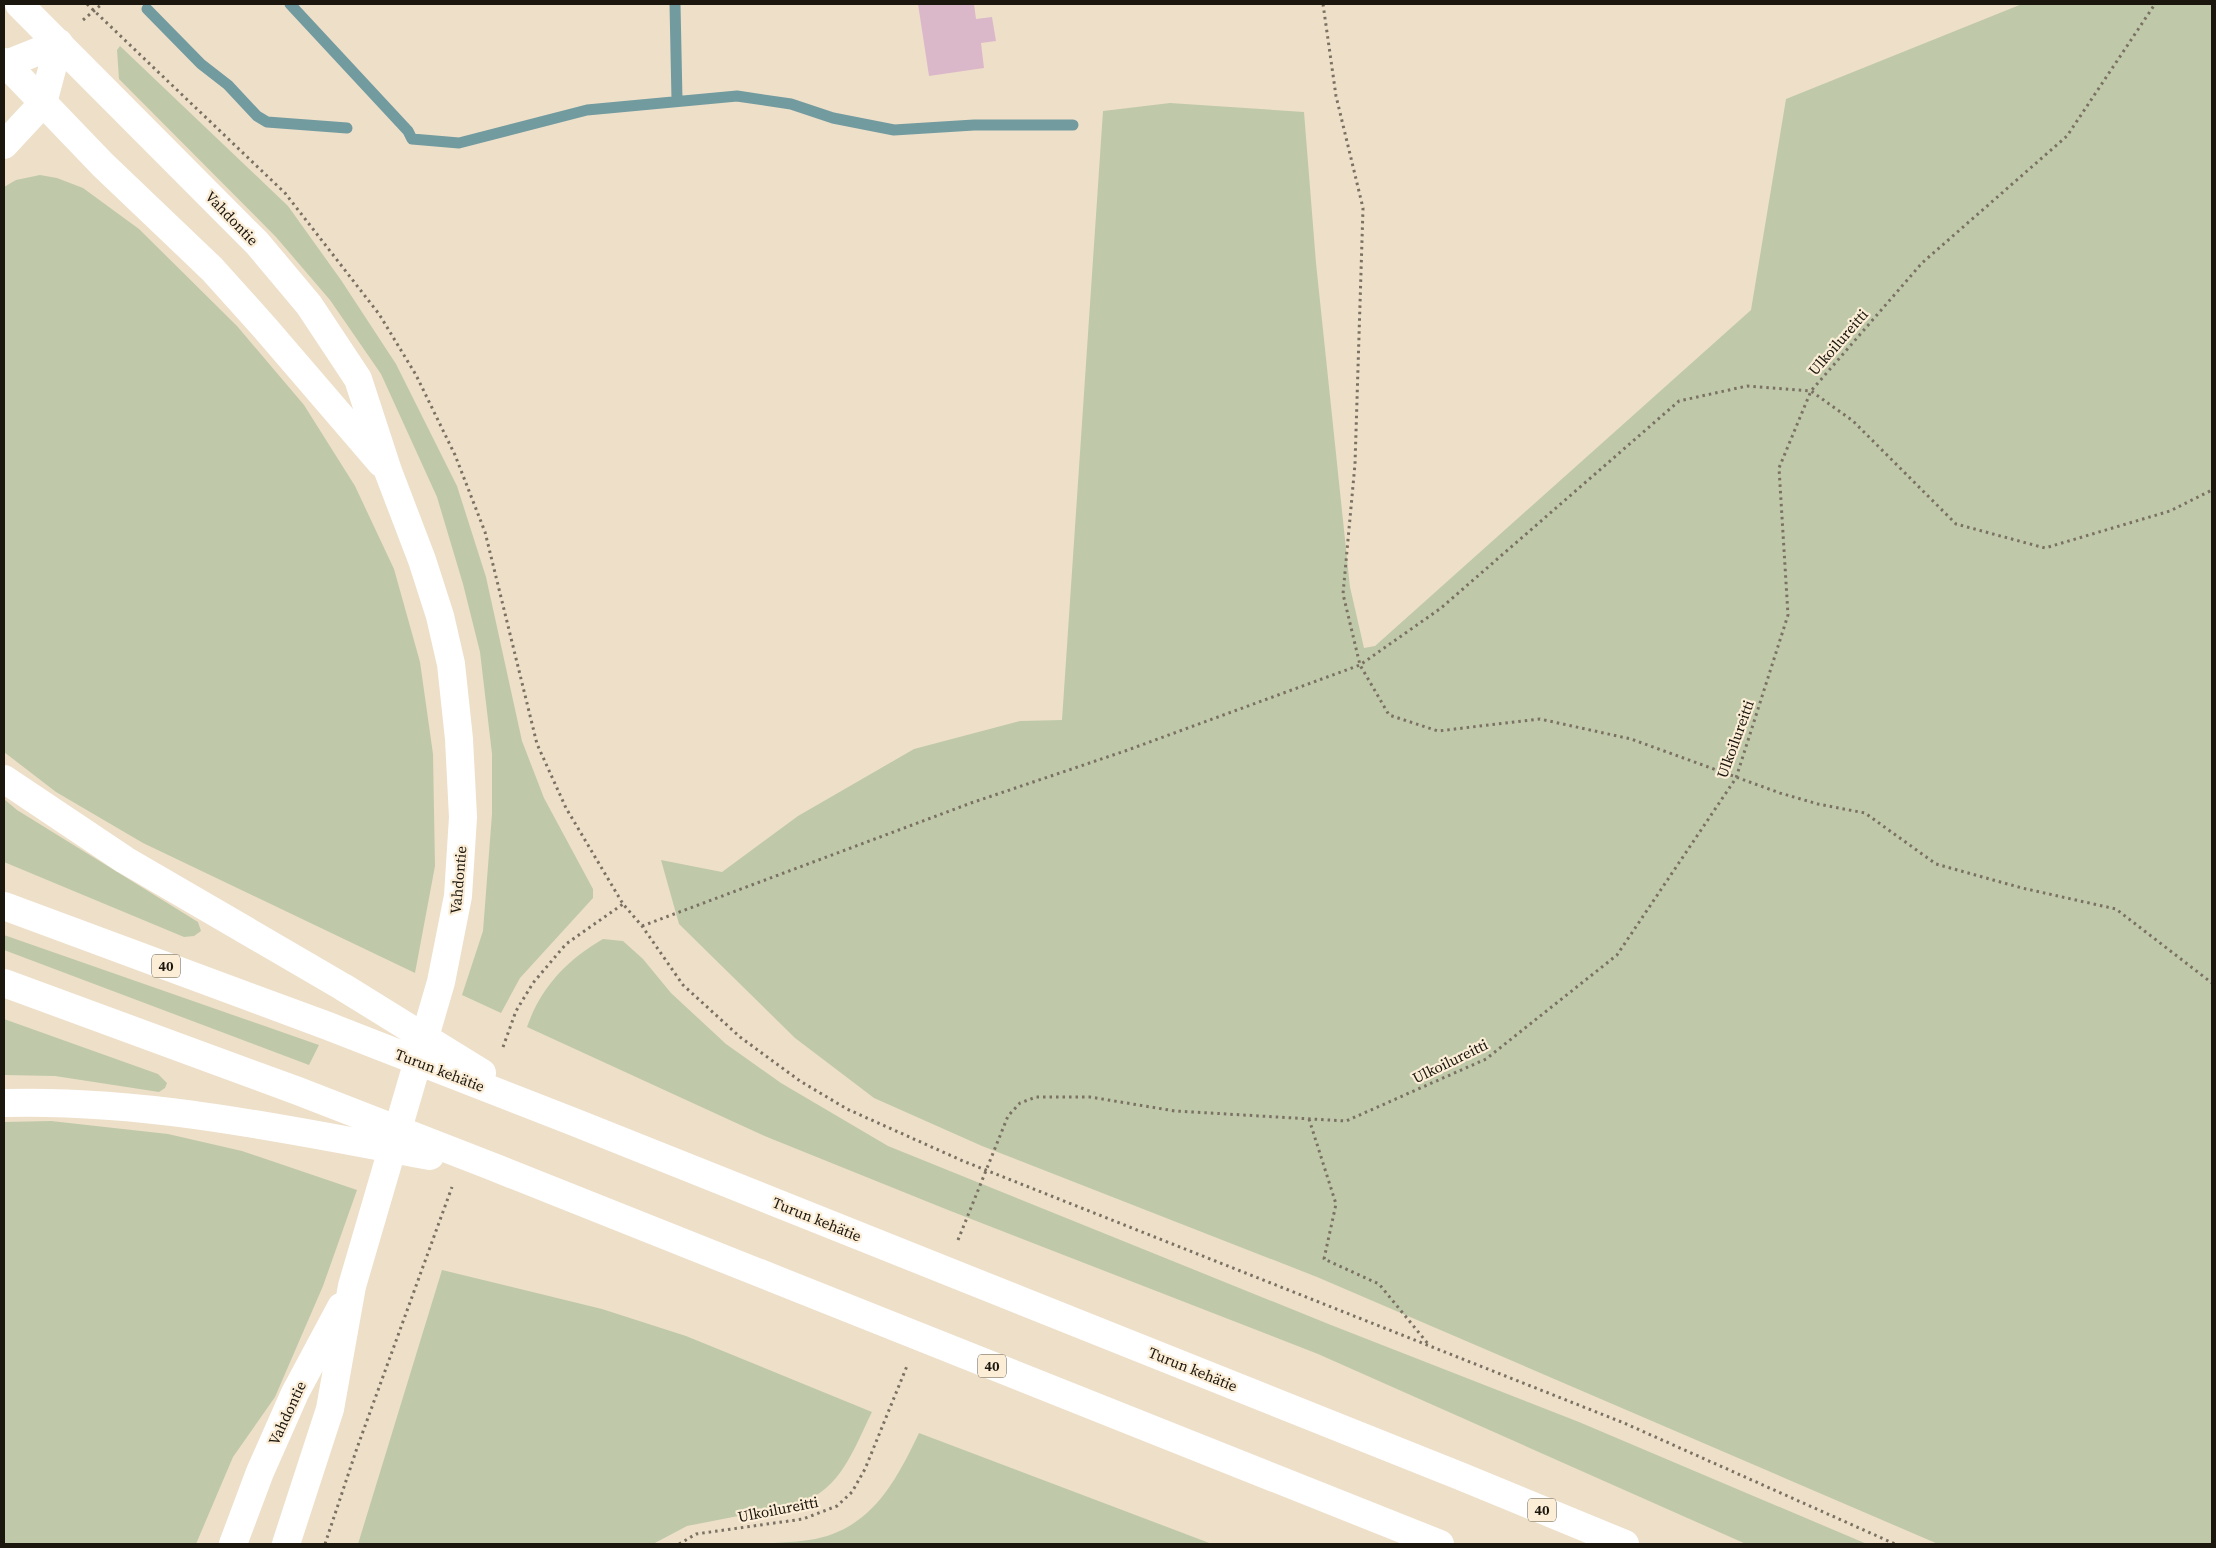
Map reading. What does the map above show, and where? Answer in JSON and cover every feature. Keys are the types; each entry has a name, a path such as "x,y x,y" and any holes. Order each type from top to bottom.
{"main road":[{"name":"Vahdontie","path":"19,4 257,243 310,305 358,379 388,471 422,560 440,616 451,664 459,739 463,817 458,896 445,963 352,1286 330,1408 286,1544"},
{"path":"4,64 59,43"},
{"path":"4,145 43,103 59,43"},
{"name":"Vahdontie","path":"4,64 102,165 212,269 266,328 388,471"},
{"path":"4,779 125,860 343,987 541,1110"},
{"name":"Turun kehätie","path":"4,906 328,1026 574,1122 1460,1476 1625,1544"},
{"name":"40","path":"4,983 298,1091 490,1166 1440,1544"},
{"path":"4,1103 34,1102 200,1115 490,1166"},
{"name":"Vahdontie","path":"233,1544 260,1472 295,1393 352,1286"}],"path":[{"path":"1323,4 1336,96 1363,208 1355,464 1343,594 1360,665 1389,715 1438,731 1540,719 1631,739 1736,778 1818,804 1865,813 1936,864 2022,888 2116,909 2212,983"},
{"name":"Ulkoilureitti","path":"1008,1116 1020,1103 1036,1097 1090,1097 1175,1110 1346,1121 1486,1059 1618,955 1736,778 1788,615 1779,468 1810,391 1922,263 2067,136 2155,4"},
{"path":"642,926 971,803 1125,751 1360,665 1441,608 1680,401 1748,386 1810,391 1853,421 1956,524 2045,548 2170,511 2212,490"},
{"path":"499,1056 516,1011 533,984 566,944 623,904 642,926 683,985 740,1037 800,1081 847,1109 963,1161 1624,1424 1895,1544"},
{"path":"1309,1119 1336,1204 1324,1259 1379,1284 1429,1346"},
{"path":"325,1544 360,1438 454,1183"},
{"name":"Ulkoilureitti","path":"679,1544 696,1534 803,1519 824,1512 837,1506 852,1492 866,1469"}],"green space":[{"path":"2022,4 2212,4 2212,1544 1938,1544 1317,1277 982,1146 874,1098 795,1038 679,924 661,860 722,872 798,816 914,749 1020,721 1062,720 1103,111 1170,103 1304,112 1316,263 1350,587 1364,648 1375,646 1751,310 1786,99"},
{"path":"120,46 288,206 341,280 396,364 457,486 486,577 522,741 544,798 593,889 593,898 520,978 501,1013 462,995 483,931 492,814 492,754 480,652 463,584 437,497 381,374 330,300 276,237 119,79 117,50"},
{"path":"40,175 57,178 83,188 139,229 237,326 304,405 355,486 394,569 420,662 433,754 435,866 415,973 143,843 56,792 4,752 4,187 16,180"},
{"path":"4,799 17,810 198,922 201,931 194,936 184,937 4,862"},
{"path":"4,935 319,1045 309,1065 4,950"},
{"path":"603,939 623,941 643,959 671,993 726,1044 781,1083 888,1146 1331,1325 1579,1422 1867,1544 1746,1544 1318,1354 948,1210 767,1137 527,1027 540,999 557,976 578,956"},
{"path":"4,1019 158,1074 167,1083 165,1088 159,1092 55,1076 4,1075"},
{"path":"51,1121 168,1134 242,1151 357,1190 323,1286 275,1397 233,1457 196,1544 4,1544 4,1122"},
{"path":"442,1270 602,1309 686,1336 872,1412 852,1454 836,1478 814,1497 799,1504 687,1526 653,1544 358,1544"},
{"path":"919,1433 1212,1544 748,1544 809,1540 830,1535 849,1527 878,1502 890,1486"}],"building":[{"path":"918,4 974,4 976,19 992,17 996,41 981,43 984,68 929,76"}],"waterway":[{"path":"290,4 408,131 412,139 459,143 587,110 737,96 791,104 833,118 894,130 974,125 1073,125"},
{"path":"675,4 677,100"},
{"path":"147,9 201,64 228,85 257,116 267,122 347,128"}]}
